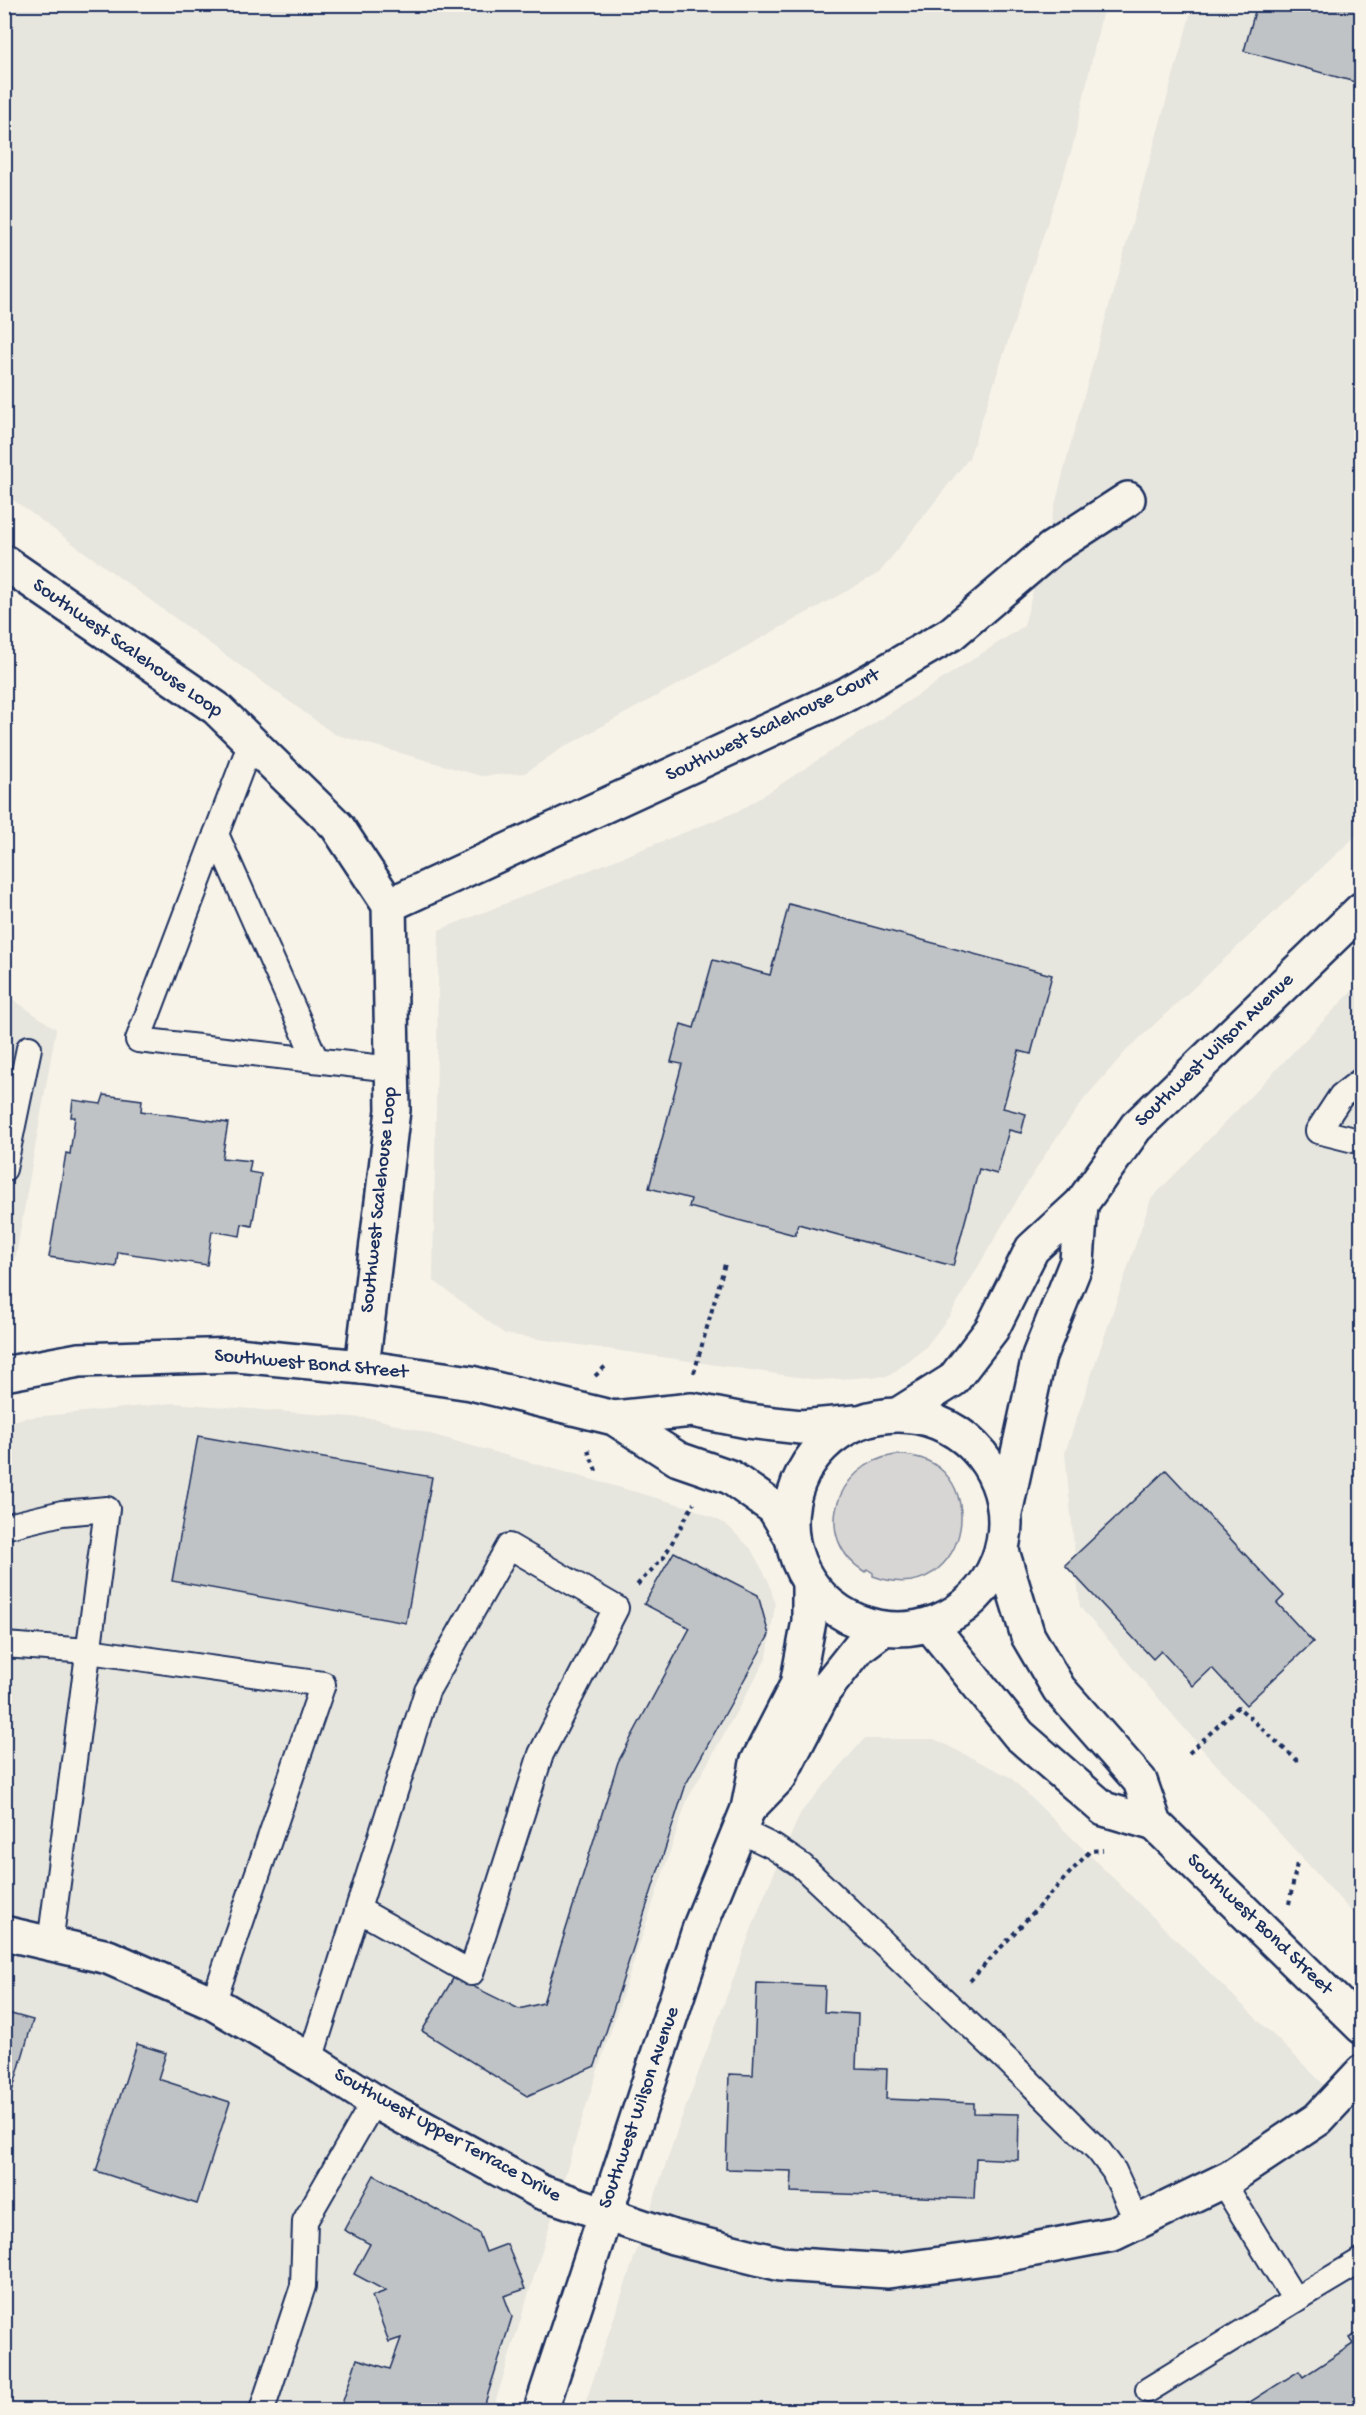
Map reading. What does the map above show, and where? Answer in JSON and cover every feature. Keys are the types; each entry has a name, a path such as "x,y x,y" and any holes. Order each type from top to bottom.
{"street":[{"name":"Southwest Scalehouse Court","path":"389,905 847,693 951,634 1051,549 1128,499"},
{"name":"Southwest Scalehouse Loop","path":"4,562 216,708 337,826 389,905 393,1110 362,1367"},
{"name":"Southwest Wilson Avenue","path":"899,1414 953,1380 993,1329 1032,1249 1081,1204 1136,1126 1362,909"},
{"path":"1005,1514 999,1483 983,1455 960,1433 931,1419 899,1414 879,1416 860,1422 829,1440 806,1468 793,1502 792,1538 798,1561 809,1582 829,1605 855,1621 884,1629 907,1629 930,1625 962,1609 987,1583 1002,1551 1005,1514 1039,1356 1077,1261 1081,1204"},
{"name":"Southwest Bond Street","path":"4,1374 79,1360 237,1355 362,1367 471,1383 614,1418 678,1459 730,1477 774,1508 792,1538"},
{"name":"Southwest Bond Street","path":"614,1418 692,1410 748,1421 801,1427 860,1422"},
{"name":"Southwest Bond Street","path":"1002,1551 1028,1636 1059,1689 1140,1781 1155,1824 1362,2027"},
{"name":"Southwest Wilson Avenue","path":"541,2410 701,1924 744,1820 757,1763 796,1685 809,1621 809,1582"},
{"name":"Southwest Bond Street","path":"930,1625 1019,1735 1104,1809 1155,1824"},
{"name":"Southwest Wilson Avenue","path":"744,1820 780,1776 824,1691 859,1647 884,1629"},
{"name":"Southwest Upper Terrace Drive","path":"4,1933 108,1957 213,2003 374,2101 541,2192 673,2237 781,2264 888,2271 1012,2253 1113,2234 1222,2181 1318,2120 1362,2072"}],"lane":[{"path":"251,742 138,1040 392,1069"},
{"path":"216,834 316,1060"},
{"path":"4,1169 29,1048"},
{"path":"1362,1080 1341,1096 1318,1131 1362,1142"},
{"path":"4,1527 62,1513 107,1509 50,1944"},
{"path":"310,2060 427,1691 508,1546 616,1608 541,1754 471,1973 359,1910"},
{"path":"4,1645 89,1651 322,1684 213,2003"},
{"path":"744,1820 774,1847 802,1866 1099,2151 1114,2171 1137,2222"},
{"path":"262,2410 303,2286 305,2221 374,2101"},
{"path":"1222,2181 1295,2301"},
{"path":"1148,2390 1362,2260"}],"path":[{"path":"693,1377 725,1264"},
{"path":"664,1557 696,1501"},
{"path":"1189,1753 1238,1707 1301,1764"},
{"path":"948,2004 1090,1851"}],"shaded area":[{"path":"5,4 1104,5 1072,149 969,458 879,573 559,750 525,773 481,776 334,734 5,494"},
{"path":"1193,5 1361,5 1361,831 1126,1051 1085,1098 1024,1188 950,1315 925,1348 889,1376 818,1380 505,1334 433,1280 439,930 741,810 1024,626 1072,439"},
{"path":"1361,982 1361,1922 1204,1751 1080,1607 1065,1453 1151,1199"},
{"path":"5,994 56,1029 16,1255 5,1270"},
{"path":"174,1403 377,1419 692,1508 726,1524 751,1549 769,1582 775,1605 767,1657 687,1800 587,2103 493,2410 5,2410 4,1424 24,1418"},
{"path":"895,1455 927,1461 949,1478 959,1502 960,1528 951,1553 933,1572 907,1581 873,1576 873,1573 867,1569 865,1572 848,1558 838,1541 835,1523 837,1504 845,1487 857,1472 874,1461"},
{"path":"864,1739 934,1739 1010,1777 1361,2121 1361,2410 583,2410 678,2128 762,1901 801,1812"}],"building":[{"path":"1257,4 1362,4 1362,84 1244,51"},
{"path":"789,904 1052,975 1031,1054 1019,1051 1003,1108 1026,1114 1021,1133 1009,1130 997,1174 979,1169 953,1266 798,1224 795,1235 689,1207 691,1199 649,1188 682,1064 671,1062 681,1024 694,1028 713,960 770,975"},
{"path":"104,1095 142,1100 141,1111 228,1123 222,1158 251,1161 249,1172 261,1174 252,1226 242,1224 240,1236 212,1231 207,1265 118,1252 116,1267 49,1257 66,1153 70,1154 75,1117 71,1117 73,1100 101,1104"},
{"path":"198,1436 432,1477 406,1623 172,1581"},
{"path":"1166,1470 1284,1596 1277,1603 1313,1642 1246,1705 1212,1668 1193,1686 1161,1651 1153,1659 1065,1565"},
{"path":"674,1552 758,1595 769,1635 686,1784 595,2066 527,2096 422,2031 454,1977 519,2009 543,2003 618,1762 690,1628 644,1604"},
{"path":"757,1983 825,1986 824,2012 858,2014 856,2068 887,2069 886,2099 974,2103 974,2113 1019,2114 1018,2160 976,2158 974,2199 791,2192 792,2171 726,2169 729,2074 753,2075"},
{"path":"4,2012 33,2020 12,2092 4,2090"},
{"path":"137,2044 166,2053 158,2079 230,2102 197,2204 96,2171"},
{"path":"374,2175 479,2233 486,2252 507,2244 525,2289 504,2296 512,2317 483,2410 340,2410 357,2359 390,2369 401,2338 389,2342 372,2296 386,2291 354,2274 370,2244 344,2230"},
{"path":"1362,2330 1362,2410 1244,2410 1242,2407 1299,2371 1303,2377 1353,2344 1349,2338"}]}
